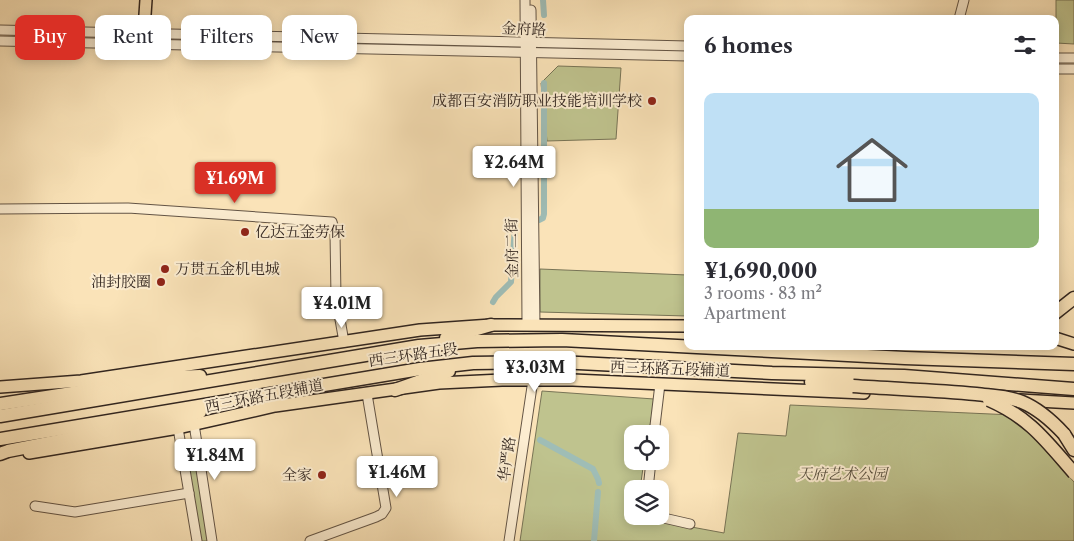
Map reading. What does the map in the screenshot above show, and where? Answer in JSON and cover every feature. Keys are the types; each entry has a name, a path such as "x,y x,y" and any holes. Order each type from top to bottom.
{"highway":[{"path":"1059,309 1074,298"},
{"path":"419,346 491,325"},
{"name":"西三环路五段","path":"0,407 257,373 419,346 478,341 562,340 684,345"},
{"name":"西三环路五段","path":"773,350 905,358 1074,364"},
{"name":"西三环路五段","path":"0,439 258,395 420,369 473,363 559,362 772,373 904,376 1074,389"},
{"path":"395,390 473,363"},
{"path":"0,407 176,377 257,373"},
{"path":"772,373 795,380 852,386 965,393 1020,401 1035,408 1050,419 1064,434 1074,450"},
{"path":"965,393 994,402 1023,418 1074,473"},
{"path":"1,457 8,451 180,422 258,395"}],"main road":[{"path":"145,15 146,0"},
{"path":"0,387 82,381 420,330 491,325 684,326"},
{"path":"1059,338 1074,338"},
{"path":"1059,339 1074,344"},
{"name":"西三环路五段辅道","path":"180,422 194,424 275,406 439,383 502,380 573,380 1074,403"}],"street":[{"path":"525,0 528,47"},
{"path":"528,47 531,0"},
{"path":"960,15 964,0"},
{"name":"金府路","path":"0,30 95,36"},
{"name":"金府路","path":"0,41 95,40"},
{"name":"金府路","path":"171,40 528,47 684,46"},
{"name":"金府路","path":"528,47 684,56"},
{"name":"金府二街","path":"528,47 531,325"},
{"path":"1059,58 1074,58"},
{"path":"1059,68 1074,69"},
{"path":"0,209 128,208 332,222 335,233 336,297 344,342"},
{"name":"华严路","path":"509,541 533,380"},
{"path":"655,425 660,384"},
{"path":"310,541 376,517 382,514 386,508 367,394"},
{"path":"180,422 196,541"},
{"path":"194,424 212,541"},
{"path":"35,506 75,512 189,493"},
{"path":"669,519 690,524"}],"green space":[{"path":"1056,0 1074,0 1074,44 1059,43 1059,15 1056,15"},
{"path":"558,66 621,68 616,139 547,141 541,83"},
{"path":"540,269 684,275 684,316 540,312"},
{"name":"天府艺术公园","path":"542,391 654,399 650,425 624,425 624,470 643,470 641,480 624,480 624,525 669,525 669,523 724,533 738,433 786,436 790,405 1013,415 1074,482 1074,541 520,541"},
{"path":"192,441 208,541 200,541 184,442"}],"waterway":[{"path":"543,0 544,15"},
{"path":"539,220 543,218 544,214 544,83"},
{"path":"493,302 511,282 515,227"},
{"path":"540,440 593,469 599,483"},
{"path":"594,541 598,492"}],"place":[{"name":"成都百安消防职业技能培训学校","path":"652,101"},
{"name":"亿达五金劳保","path":"245,232"},
{"name":"万贯五金机电城","path":"165,269"},
{"name":"油封胶圈","path":"161,282"},
{"name":"全家","path":"322,475"}]}
